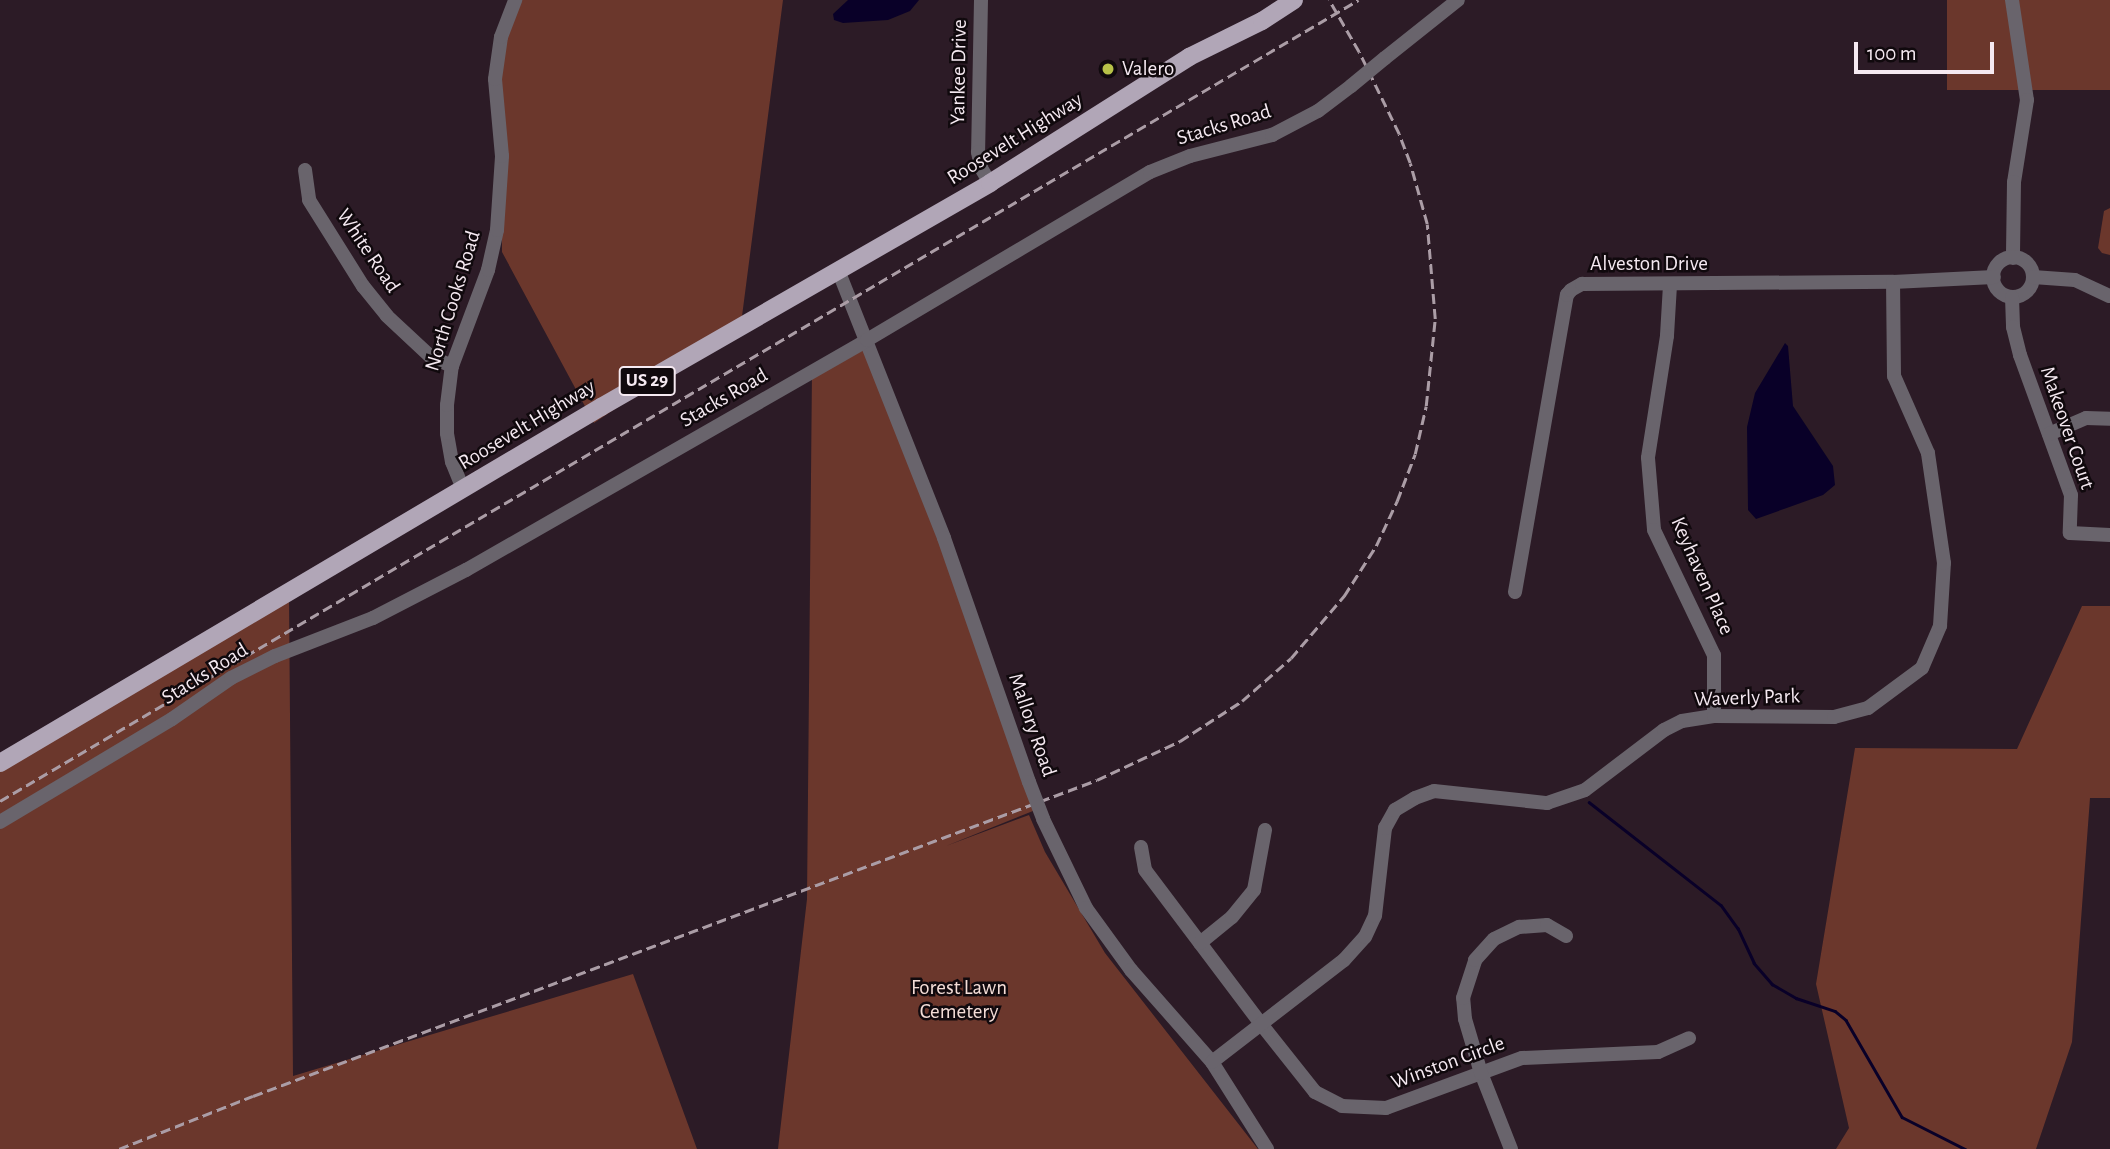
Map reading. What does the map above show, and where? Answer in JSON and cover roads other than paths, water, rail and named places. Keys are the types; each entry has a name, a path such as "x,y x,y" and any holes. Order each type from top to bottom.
{"main road":[{"name":"Roosevelt Highway","path":"0,763 463,489 990,183 1189,57 1262,20 1294,0"}],"street":[{"name":"North Cooks Road","path":"463,489 453,462 447,433 452,366 488,270 497,230 502,156 496,68 501,37 515,0"},
{"name":"Yankee Drive","path":"981,0 978,152 981,167 990,183"},
{"name":"Stacks Road","path":"0,822 172,719 231,678 275,656 373,618 466,570 867,341 1150,172 1190,156 1272,135 1318,111 1458,0"},
{"path":"2011,0 2027,100 2014,183 2013,258"},
{"name":"White Road","path":"305,170 309,200 363,286 387,316 430,357 452,366"},
{"path":"2013,258 2025,261 2033,277 2025,293 2012,297 1999,291 1994,277 1999,263 2013,258"},
{"name":"Mallory Road","path":"838,270 944,538 1043,819 1086,908 1131,970 1212,1062 1267,1149"},
{"name":"Alveston Drive","path":"1516,592 1567,295 1582,284 1893,282 1994,277"},
{"path":"2033,277 2075,280 2110,296"},
{"name":"Waverly Park","path":"1212,1062 1344,960 1365,937 1375,916 1385,828 1395,810 1434,790 1547,803 1585,790 1664,730 1682,721 1714,716 1835,717 1868,708 1922,668 1940,626 1944,563 1928,453 1894,376 1893,282"},
{"name":"Keyhaven Place","path":"1670,285 1667,337 1648,457 1654,530 1714,655 1714,716"},
{"name":"Makeover Court","path":"2012,297 2013,327 2020,355 2071,495 2070,533 2110,536"},
{"path":"2049,434 2086,418 2110,419"},
{"path":"1200,943 1232,917 1254,890 1265,830"},
{"name":"Winston Circle","path":"1141,846 1145,870 1261,1024 1315,1092 1342,1106 1386,1108 1522,1058 1658,1052 1689,1038"},
{"path":"1511,1149 1481,1073 1465,1020 1463,998 1475,960 1494,939 1519,927 1547,925 1566,936"}],"waterway":[{"path":"1589,802 1721,905 1738,928 1754,963 1772,984 1796,998 1835,1011 1846,1020 1902,1117 1965,1149"}],"railway":[{"path":"119,1149 253,1096 1097,780 1180,741 1242,701 1291,658 1344,596 1376,546 1397,501 1415,454 1426,406 1435,319 1427,224 1410,163 1399,134 1359,52 1329,0"},
{"path":"0,801 1358,0"}],"place":[{"name":"Valero","path":"1108,69"}],"park label":[{"name":"Forest Lawn Cemetery","path":"959,1000"}]}
